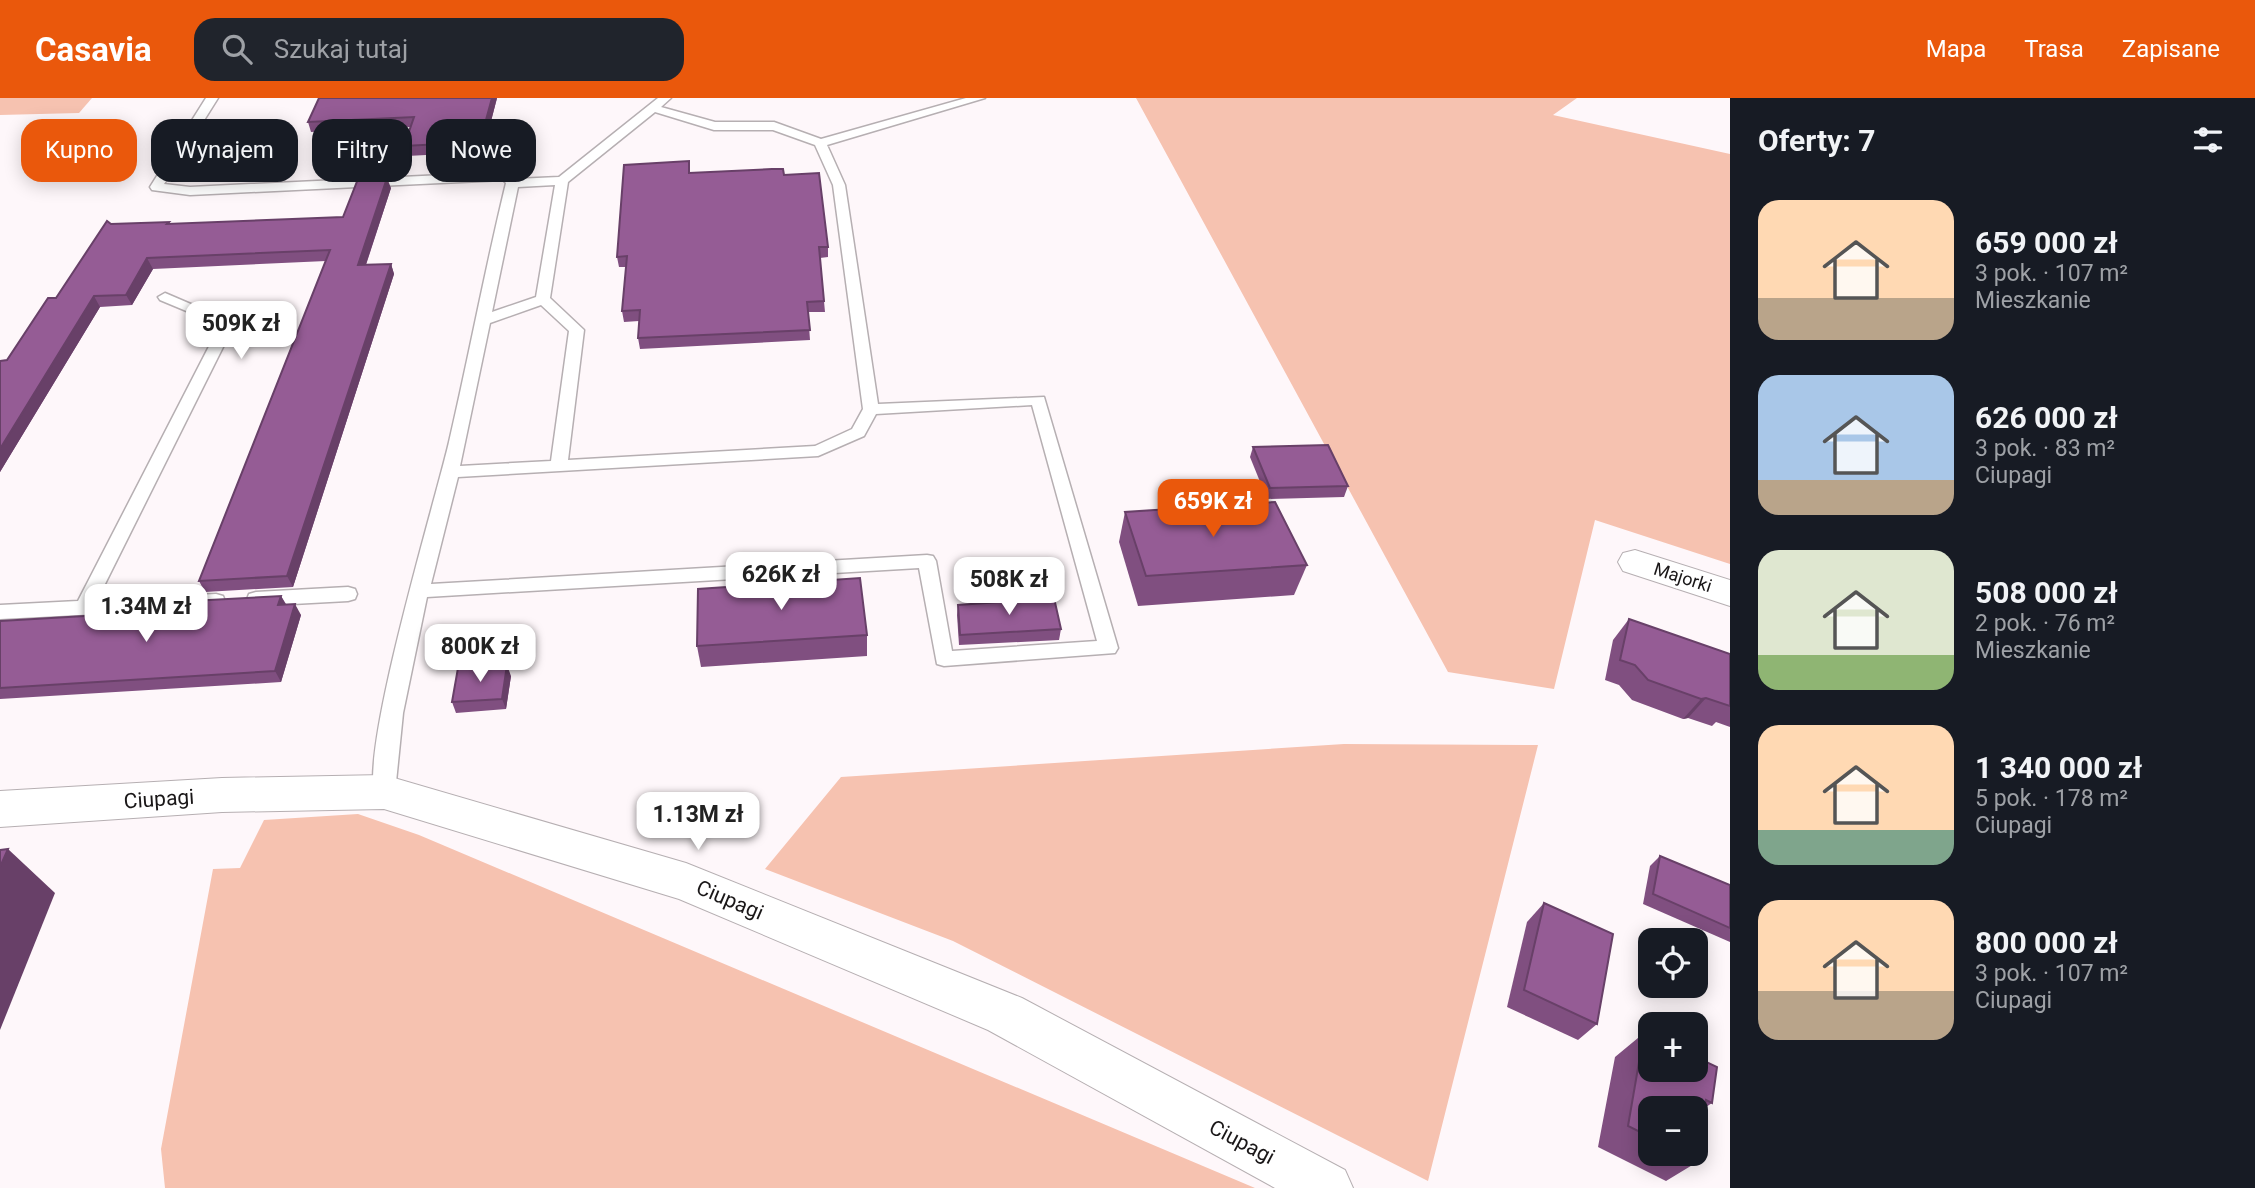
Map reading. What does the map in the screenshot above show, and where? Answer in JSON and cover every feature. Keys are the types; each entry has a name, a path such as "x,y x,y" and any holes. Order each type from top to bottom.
{"street":[{"name":"Majorki","path":"1635,562 1730,593"},
{"name":"Ciupagi","path":"0,809 222,795 384,792 686,882 1005,1014 1327,1188"}],"lane":[{"path":"212,98 156,187 190,191 506,176 512,184 450,472 420,591 386,747 384,792"},
{"path":"512,184 562,181 659,103 714,125 774,126 820,143 979,98"},
{"path":"450,472 818,450 858,432 872,408 839,185 820,143"},
{"path":"543,299 562,181"},
{"path":"85,607 228,323 165,297"},
{"path":"482,320 543,299"},
{"path":"543,299 577,330 559,466"},
{"path":"420,591 927,561 944,659 1108,648 1038,400 872,408"},
{"path":"0,611 348,594"}],"shaded area":[{"path":"0,98 92,98 79,113 0,115"},
{"path":"1136,98 1577,98 1553,115 1730,154 1730,564 1595,520 1554,689 1448,672"},
{"path":"1344,744 1538,745 1428,1181 953,941 765,869 841,777"},
{"path":"358,814 419,835 1255,1188 165,1188 161,1149 213,869 240,868 264,820"}],"building":[{"path":"319,98 492,98 486,119 426,119 426,145 412,146 414,117 312,119 312,122 308,122"},
{"path":"689,161 689,173 783,169 784,175 819,173 828,247 819,247 824,301 807,302 810,330 638,338 640,310 622,311 627,256 617,257 624,165"},
{"path":"357,182 386,182 358,265 391,264 287,576 199,581 330,250 147,258 126,295 94,296 0,449 0,361 7,360 48,298 56,298 107,221 111,224 169,222 167,224 343,217"},
{"path":"1328,445 1348,486 1270,488 1253,447"},
{"path":"1275,502 1307,565 1146,576 1125,512"},
{"path":"860,578 867,635 697,646 698,589"},
{"path":"281,596 278,605 295,604 275,671 0,688 0,621 187,610 191,601"},
{"path":"1054,598 1061,629 960,635 958,605"},
{"path":"1629,619 1730,654 1730,706 1648,680 1635,665 1620,660"},
{"path":"507,665 502,699 452,702 458,668"},
{"path":"8,849 0,867 0,850"},
{"path":"1660,856 1730,885 1730,928 1653,894"},
{"path":"1544,903 1613,934 1597,1024 1524,990"},
{"path":"1708,1063 1717,1067 1712,1103 1708,1101 1708,1096 1638,1096 1638,1131 1628,1126 1638,1068 1638,1082 1708,1082"}]}
